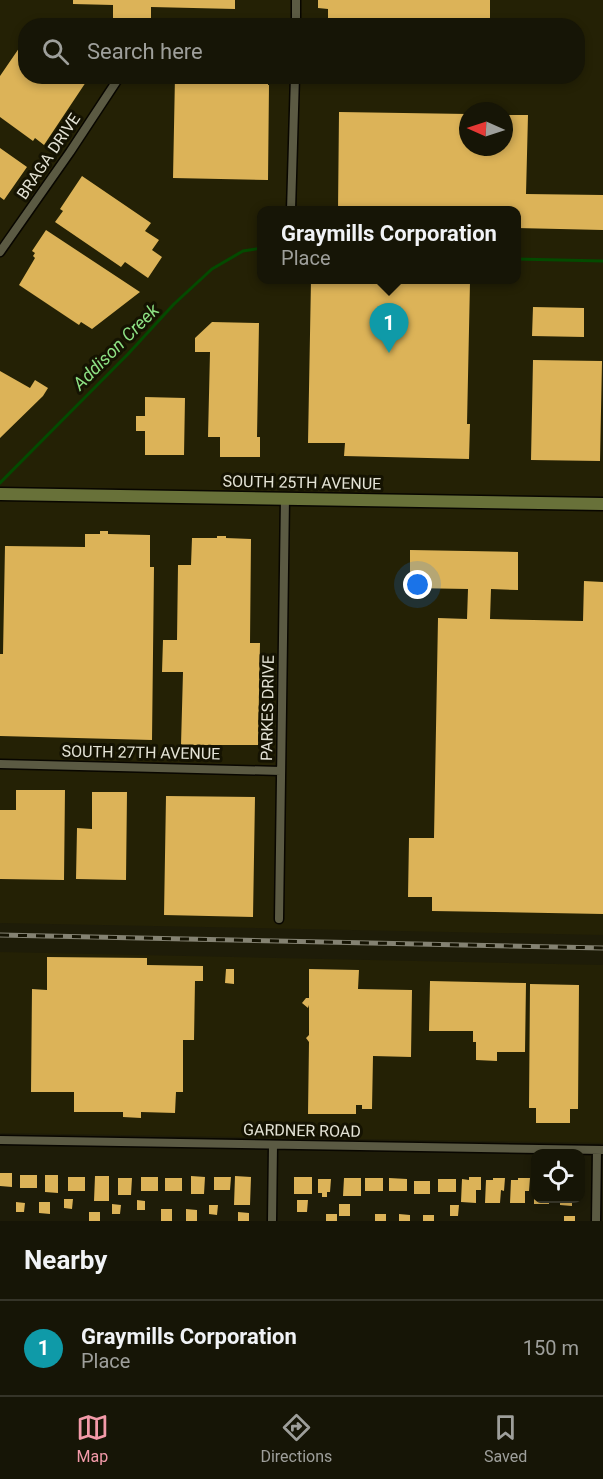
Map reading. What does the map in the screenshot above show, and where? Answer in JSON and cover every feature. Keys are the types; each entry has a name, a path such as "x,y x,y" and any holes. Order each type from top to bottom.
{"main road":[{"name":"SOUTH 25TH AVENUE","path":"0,494 603,504"}],"street":[{"path":"296,0 296,18"},
{"name":"BRAGA DRIVE","path":"0,252 115,84"},
{"path":"291,206 295,84"},
{"name":"PARKES DRIVE","path":"279,919 285,498"},
{"name":"SOUTH 27TH AVENUE","path":"0,764 281,771"},
{"name":"GARDNER ROAD","path":"0,1140 600,1150"},
{"path":"272,1221 273,1145"},
{"path":"596,1221 600,1150"}],"shaded area":[{"path":"0,0 603,0 603,935 0,923"},
{"path":"0,952 603,965 603,1143 0,1133"}],"building":[{"path":"73,0 235,0 235,9 151,7 151,18 113,18 113,5 73,4"},
{"path":"318,0 490,0 490,18 328,18 328,9 318,8"},
{"path":"18,50 18,84 85,84 44,145 35,138 33,141 0,117 0,76"},
{"path":"175,84 269,85 268,180 173,178"},
{"path":"339,112 459,114 459,156 513,156 513,115 528,115 526,194 603,195 603,230 521,228 521,206 338,206"},
{"path":"0,148 27,167 4,200 0,197"},
{"path":"82,176 151,223 145,231 159,240 152,250 162,257 148,278 125,262 121,267 55,222 63,211 60,209"},
{"path":"46,230 140,292 92,329 81,322 79,325 19,285 35,258 33,256 35,253 32,251"},
{"path":"311,284 470,284 467,424 470,424 469,459 344,456 345,443 308,443"},
{"path":"533,307 584,308 584,337 532,336"},
{"path":"212,322 259,323 257,437 260,437 260,457 220,457 220,437 208,437 210,352 195,352 195,338"},
{"path":"533,360 602,361 600,461 531,460"},
{"path":"0,371 30,388 35,380 48,388 43,396 0,438"},
{"path":"145,397 185,398 184,455 145,455 145,431 136,431 136,416 145,416"},
{"path":"100,531 108,531 108,534 150,535 150,567 154,567 152,740 0,736 0,654 3,654 5,546 85,547 85,534 100,534"},
{"path":"217,536 251,539 250,643 260,643 258,745 181,745 183,672 162,672 163,640 177,640 178,565 191,565 192,538 217,538"},
{"path":"410,550 518,552 518,590 491,589 490,619 583,621 584,581 603,582 603,914 432,911 432,897 408,897 409,838 434,838 438,618 467,619 468,589 410,588"},
{"path":"16,790 65,790 64,880 0,879 0,810 16,810"},
{"path":"92,792 127,792 126,880 76,879 77,828 92,829"},
{"path":"166,796 255,797 253,917 164,915"},
{"path":"47,957 147,958 147,965 203,966 203,981 195,981 194,1040 183,1040 183,1092 176,1092 175,1113 141,1112 141,1118 123,1117 123,1112 74,1112 74,1092 31,1092 32,989 47,990"},
{"path":"226,969 234,969 234,984 225,983"},
{"path":"309,969 359,970 358,989 412,990 411,1057 373,1056 372,1109 362,1109 362,1105 356,1105 356,1114 308,1114 309,1042 306,1038 309,1035 309,1005 308,1008 302,1003 309,998"},
{"path":"430,981 526,983 525,1052 497,1052 497,1061 476,1060 476,1042 473,1042 473,1031 429,1031"},
{"path":"530,984 579,985 578,1109 570,1109 570,1123 536,1123 536,1108 529,1108"},
{"path":"0,1173 12,1173 12,1187 0,1186"},
{"path":"20,1175 37,1175 37,1188 20,1188"},
{"path":"45,1175 58,1175 58,1193 45,1192"},
{"path":"95,1176 109,1176 109,1201 94,1201"},
{"path":"191,1176 205,1177 204,1194 191,1194"},
{"path":"235,1176 251,1177 250,1205 234,1205"},
{"path":"68,1177 85,1177 85,1191 68,1191"},
{"path":"141,1177 158,1177 158,1191 141,1191"},
{"path":"214,1177 231,1177 230,1190 214,1190"},
{"path":"294,1177 312,1177 312,1194 294,1194"},
{"path":"469,1177 481,1177 481,1190 476,1190 476,1203 461,1202 462,1179 469,1180"},
{"path":"118,1178 132,1178 131,1195 118,1195"},
{"path":"165,1178 182,1178 182,1191 165,1191"},
{"path":"344,1178 361,1178 361,1196 343,1196"},
{"path":"365,1178 383,1178 383,1191 365,1191"},
{"path":"389,1178 407,1179 407,1191 389,1191"},
{"path":"493,1178 505,1178 504,1191 501,1190 500,1203 485,1203 486,1180 493,1180"},
{"path":"518,1178 530,1178 529,1191 525,1191 525,1203 510,1203 511,1180 518,1180"},
{"path":"318,1179 331,1179 330,1192 327,1192 327,1197 322,1197 322,1193 318,1193"},
{"path":"438,1179 456,1179 456,1192 438,1192"},
{"path":"414,1181 430,1181 430,1194 414,1194"},
{"path":"64,1199 73,1199 72,1209 64,1208"},
{"path":"137,1200 145,1201 145,1210 137,1210"},
{"path":"297,1200 308,1200 307,1212 297,1212"},
{"path":"16,1202 25,1203 24,1212 16,1212"},
{"path":"39,1202 50,1202 50,1214 39,1213"},
{"path":"560,1203 572,1203 572,1206 560,1205"},
{"path":"112,1204 121,1205 120,1214 112,1214"},
{"path":"339,1204 350,1204 350,1216 339,1216"},
{"path":"209,1205 218,1205 217,1215 209,1214"},
{"path":"450,1205 459,1205 458,1216 450,1216"},
{"path":"161,1209 172,1209 172,1221 161,1221"},
{"path":"186,1209 197,1210 197,1221 186,1221"},
{"path":"89,1212 100,1212 100,1221 89,1221"},
{"path":"238,1212 249,1213 249,1221 238,1221"},
{"path":"326,1214 337,1214 337,1221 326,1221"},
{"path":"375,1214 386,1214 386,1221 375,1221"},
{"path":"399,1214 410,1215 410,1221 399,1221"},
{"path":"423,1215 434,1215 434,1221 423,1221"},
{"path":"564,1216 575,1216 575,1221 564,1221"}],"waterway":[{"name":"Addison Creek","path":"0,483 128,354 174,304 212,269 243,251 257,249"},
{"name":"Addison Creek","path":"521,259 603,261"}],"railway":[{"path":"0,935 603,948"}],"place":[{"name":"Graymills Corporation","path":"389,353"}]}
